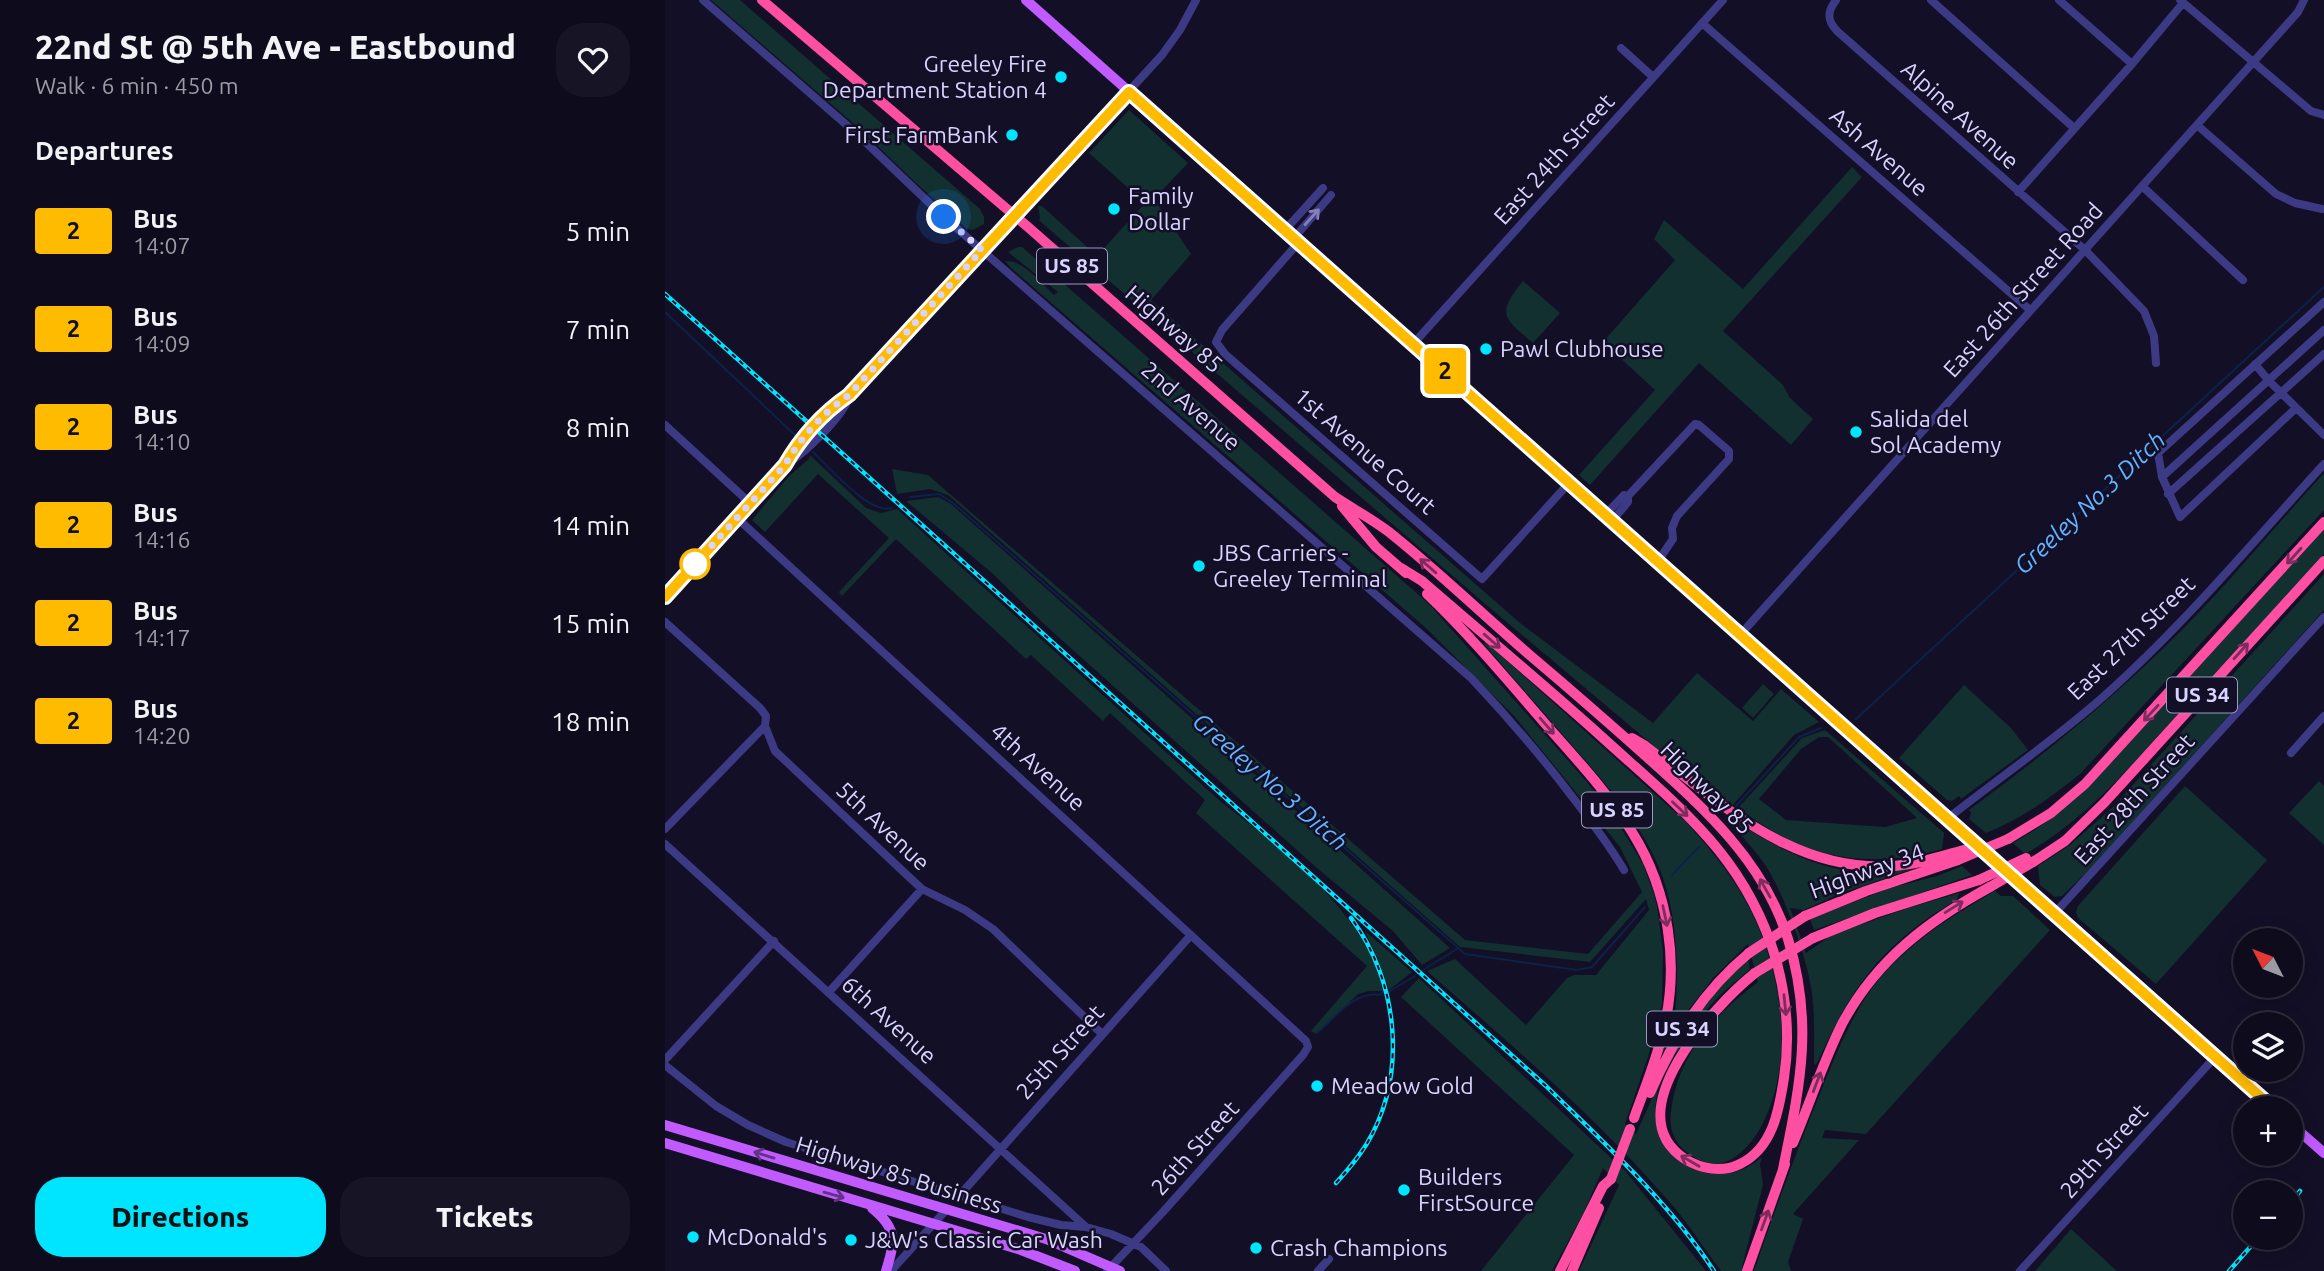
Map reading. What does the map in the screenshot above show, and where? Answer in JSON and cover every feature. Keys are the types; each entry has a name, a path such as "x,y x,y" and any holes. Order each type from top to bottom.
{"highway":[{"name":"Highway 85","path":"762,0 1014,215 1335,497 1387,531 1614,728 1703,808 1731,837 1769,895 1787,938 1800,990 1804,1046 1797,1100 1783,1168"},
{"name":"Highway 85","path":"1335,497 1376,547 1401,568 1484,652 1590,774 1632,832 1650,865 1661,897 1669,935 1670,990 1663,1032 1632,1123"},
{"name":"US 34","path":"1955,857 2005,837 2095,772 2324,522"},
{"name":"US 34","path":"1747,1271 1783,1168 1843,1023 1860,996 1892,956 1921,930 2029,860 2065,841 2105,802 2324,561"},
{"path":"1401,568 1433,590 1656,786 1718,848 1748,891 1770,940 1783,984 1788,1037 1776,1118 1761,1148 1739,1165 1706,1169 1696,1166 1677,1154 1668,1141 1662,1123 1663,1097 1668,1080 1681,1056 1705,1022 1731,994 1755,973 1813,938 1856,920 1979,880 2029,860"},
{"path":"1614,728 1644,745 1731,812 1765,834 1801,851 1857,865 1916,863 1955,857"},
{"name":"Highway 34","path":"1572,1271 1632,1123 1648,1098 1668,1052 1687,1020 1716,983 1749,953 1805,916 1955,857"},
{"path":"1560,1271 1603,1186 1611,1179"}],"main road":[{"path":"1026,0 2260,1096"},
{"name":"Highway 85 Business","path":"665,1125 1046,1239 1112,1270"},
{"path":"2303,1135 2324,1153"},
{"name":"Highway 85 Business","path":"665,1143 1021,1250 1075,1271"},
{"path":"869,1205 886,1219 893,1236 892,1251 885,1271"}],"street":[{"name":"2nd Avenue","path":"703,0 857,134 982,250 1471,678 1520,731 1558,778 1600,832 1624,870"},
{"path":"665,597 785,465 794,448 813,426 849,395 1129,92 1168,48 1196,0"},
{"name":"East 24th Street","path":"1414,343 1723,0"},
{"name":"Alpine Avenue","path":"1836,0 1829,9 1828,16 1837,31 2085,250 2144,311 2154,336 2155,363"},
{"path":"1931,0 2074,128"},
{"path":"2059,0 2132,64"},
{"name":"East 26th Street Road","path":"1740,635 2298,12 2304,0"},
{"path":"2018,192 2132,64 2181,1 2311,111 2324,115"},
{"name":"Ash Avenue","path":"1702,23 2030,310"},
{"path":"1621,48 1653,77"},
{"path":"2197,125 2276,194 2295,203 2322,209"},
{"path":"2142,186 2243,280"},
{"path":"1285,230 1323,188"},
{"path":"1296,240 1331,195"},
{"name":"1st Avenue Court","path":"1296,240 1221,330 1216,342 1223,352 1482,579 1569,483"},
{"path":"2296,408 2180,517 2162,477 2158,453 2324,302"},
{"path":"2162,477 2324,330"},
{"path":"2168,494 2324,354"},
{"path":"2255,364 2324,435"},
{"path":"1609,518 1624,495 1628,496 1695,424 1729,451 1729,459 1677,516 1672,528 1673,539 1657,561"},
{"path":"665,425 750,503"},
{"name":"East 27th Street","path":"1947,819 2049,742 2152,650 2324,464"},
{"name":"4th Avenue","path":"737,518 1300,1034 1308,1047"},
{"name":"East 28th Street","path":"2055,913 2324,617"},
{"name":"5th Avenue","path":"665,622 760,708 766,716 765,726 775,751 922,889 965,910 993,929 1102,1034"},
{"path":"2291,753 2322,721"},
{"path":"665,829 765,726"},
{"name":"6th Avenue","path":"665,844 1086,1227"},
{"path":"829,992 922,889"},
{"name":"25th Street","path":"959,1196 1191,934"},
{"path":"774,941 665,1062 716,1106 748,1125 786,1142 959,1196 1061,1225 1086,1227 1132,1242 1166,1271"},
{"name":"26th Street","path":"1112,1270 1132,1242 1188,1185 1308,1047"},
{"name":"29th Street","path":"2020,1271 2216,1056"},
{"path":"891,1271 946,1210"},
{"path":"1318,1271 1329,1259"}],"green space":[{"path":"711,0 740,0 980,209 984,224 973,230 967,229 862,131"},
{"path":"1129,110 1188,163 1154,199 1191,254 1151,300 1520,623 1653,723 1697,673 1753,721 1781,689 1819,722 1794,735 1732,806 1660,751 1483,602 1042,223 1039,220 1038,206 1042,206 1097,256 1145,203 1089,153"},
{"path":"1852,167 1862,177 1723,331 1783,385 1790,398 1813,419 1791,445 1699,363 1590,485 1579,475 1655,390 1603,342 1675,260 1654,239 1664,220 1743,289"},
{"path":"1022,247 1429,604 1587,782 1618,823 1643,864 1653,891 1663,952 1662,1004 1648,1057 1625,1124 1636,1134 1659,1083 1656,1122 1671,1153 1684,1164 1699,1171 1731,1173 1762,1157 1760,1164 1763,1185 1742,1267 1744,1271 1721,1271 1674,1207 1611,1139 1551,1081 1427,971 1455,959 1526,1025 1567,978 1574,975 1596,975 1649,910 1646,899 1590,962 1460,947 948,495 930,489 897,494 892,469 928,475 1465,940 1588,954 1642,892 1620,847 1515,717 1427,629 1011,268 1005,261 1025,268 1054,295 1058,292 1008,252"},
{"path":"1523,281 1560,313 1533,343 1510,321 1506,309"},
{"path":"810,455 866,508 881,513 897,509 1220,801 1306,872 1326,892 1360,936 1373,960 1383,991 1358,994 1316,1034 1311,1031 1367,966 1196,813 1205,800 1110,713 1103,721 1031,655 1026,659 896,539 842,596 839,592 889,538 818,474 765,532 752,520"},
{"path":"2324,473 2324,510 2080,774 2035,807 1986,833 1969,819 1969,810 2078,725 2181,631"},
{"path":"938,497 951,504 1450,948 1422,965 1393,931 1318,869 1045,625 992,573 906,501"},
{"path":"2324,529 2324,554 2112,785 2071,822 2025,854 2013,843 2056,815 2094,781"},
{"path":"2324,574 2324,610 2090,869 2062,896 2055,897 2040,885 2038,866 2070,845 2112,808"},
{"path":"1486,642 1685,821 1738,887 1751,911 1771,962 1781,1017 1782,1045 1773,1099 1762,1125 1749,1144 1730,1160 1715,1164 1687,1153 1673,1134 1671,1112 1679,1077 1696,1045 1717,1018 1758,982 1748,944 1713,978 1677,1025 1674,1023 1677,973 1673,924 1667,891 1650,848 1610,789 1484,644"},
{"path":"1763,684 1774,694 1753,718 1742,708"},
{"path":"1964,685 2011,728 2028,750 1961,799 1959,796 1952,801 1947,800 1899,758"},
{"path":"1825,730 1944,833 1942,849 1901,858 1859,859 1838,856 1798,844 1738,808 1802,738","holes":["1819,737 1828,737 1917,818 1885,827 1786,820 1759,799 1801,749"]},
{"path":"2319,781 2324,786 2324,845 2289,813"},
{"path":"2185,786 2267,860 2156,984 2078,918 2076,912 2078,906"},
{"path":"1730,818 1789,852 1820,864 1869,872 1918,867 1839,894 1804,910 1790,908 1806,953 1832,935 1959,893 1957,900 1911,930 1872,968 1846,1006 1816,1065 1812,993 1795,930 1769,871 1750,845 1728,822"},
{"path":"1962,866 1972,875 1814,930 1810,919 1890,888 1937,876"},
{"path":"1995,891 2001,896 2013,896 2050,930 1866,1134 1825,1130 1822,1138 1859,1140 1793,1214 1803,1219 1788,1262 1791,1271 1754,1271 1812,1113 1860,1006 1882,976 1906,951 1942,923"},
{"path":"1365,931 1412,972 1389,990 1377,957"},
{"path":"1748,959 1750,969 1720,995 1703,1014 1669,1064 1666,1062 1716,989"},
{"path":"1419,978 1626,1172 1706,1271 1579,1271 1619,1185 1603,1168 1583,1214 1552,1271 1481,1271 1574,1155 1401,997"},
{"path":"2071,1229 2117,1271 2035,1271"}],"waterway":[{"name":"Greeley No.3 Ditch","path":"1856,719 2324,287"},
{"path":"665,312 796,436"},
{"path":"813,452 861,497 882,508 891,508"},
{"name":"Greeley No.3 Ditch","path":"910,497 939,494 953,503 1465,954 1577,970 1592,967 1645,907"},
{"name":"Greeley No.3 Ditch","path":"1736,806 1799,737 1821,728"},
{"name":"Greeley No.3 Ditch","path":"1672,875 1699,847"},
{"path":"1423,970 1457,949"},
{"path":"1390,991 1415,976"},
{"path":"1317,1033 1353,1001 1383,992"}],"railway":[{"path":"665,294 1546,1086 1656,1197 1714,1271"},
{"path":"1336,1183 1363,1150 1379,1118 1388,1089 1392,1060 1388,1000 1367,943 1351,918"},
{"path":"2229,1271 2248,1250"}],"bus line":[{"name":"2","path":"665,597 785,465 794,448 813,426 849,395 1129,92 2260,1096"}],"place":[{"name":"Greeley Fire Department Station 4","path":"1061,77"},
{"name":"First FarmBank","path":"1012,135"},
{"name":"Family Dollar","path":"1114,209"},
{"name":"Pawl Clubhouse","path":"1486,349"},
{"name":"Salida del Sol Academy","path":"1856,432"},
{"name":"JBS Carriers - Greeley Terminal","path":"1199,566"},
{"name":"Meadow Gold","path":"1317,1086"},
{"name":"Builders FirstSource","path":"1404,1190"},
{"name":"McDonald's","path":"693,1237"},
{"name":"J&W's Classic Car Wash","path":"851,1240"},
{"name":"Crash Champions","path":"1256,1248"}],"route":[{"path":"695,564 785,465 794,448 813,426 849,395 982,250 944,217"}]}
